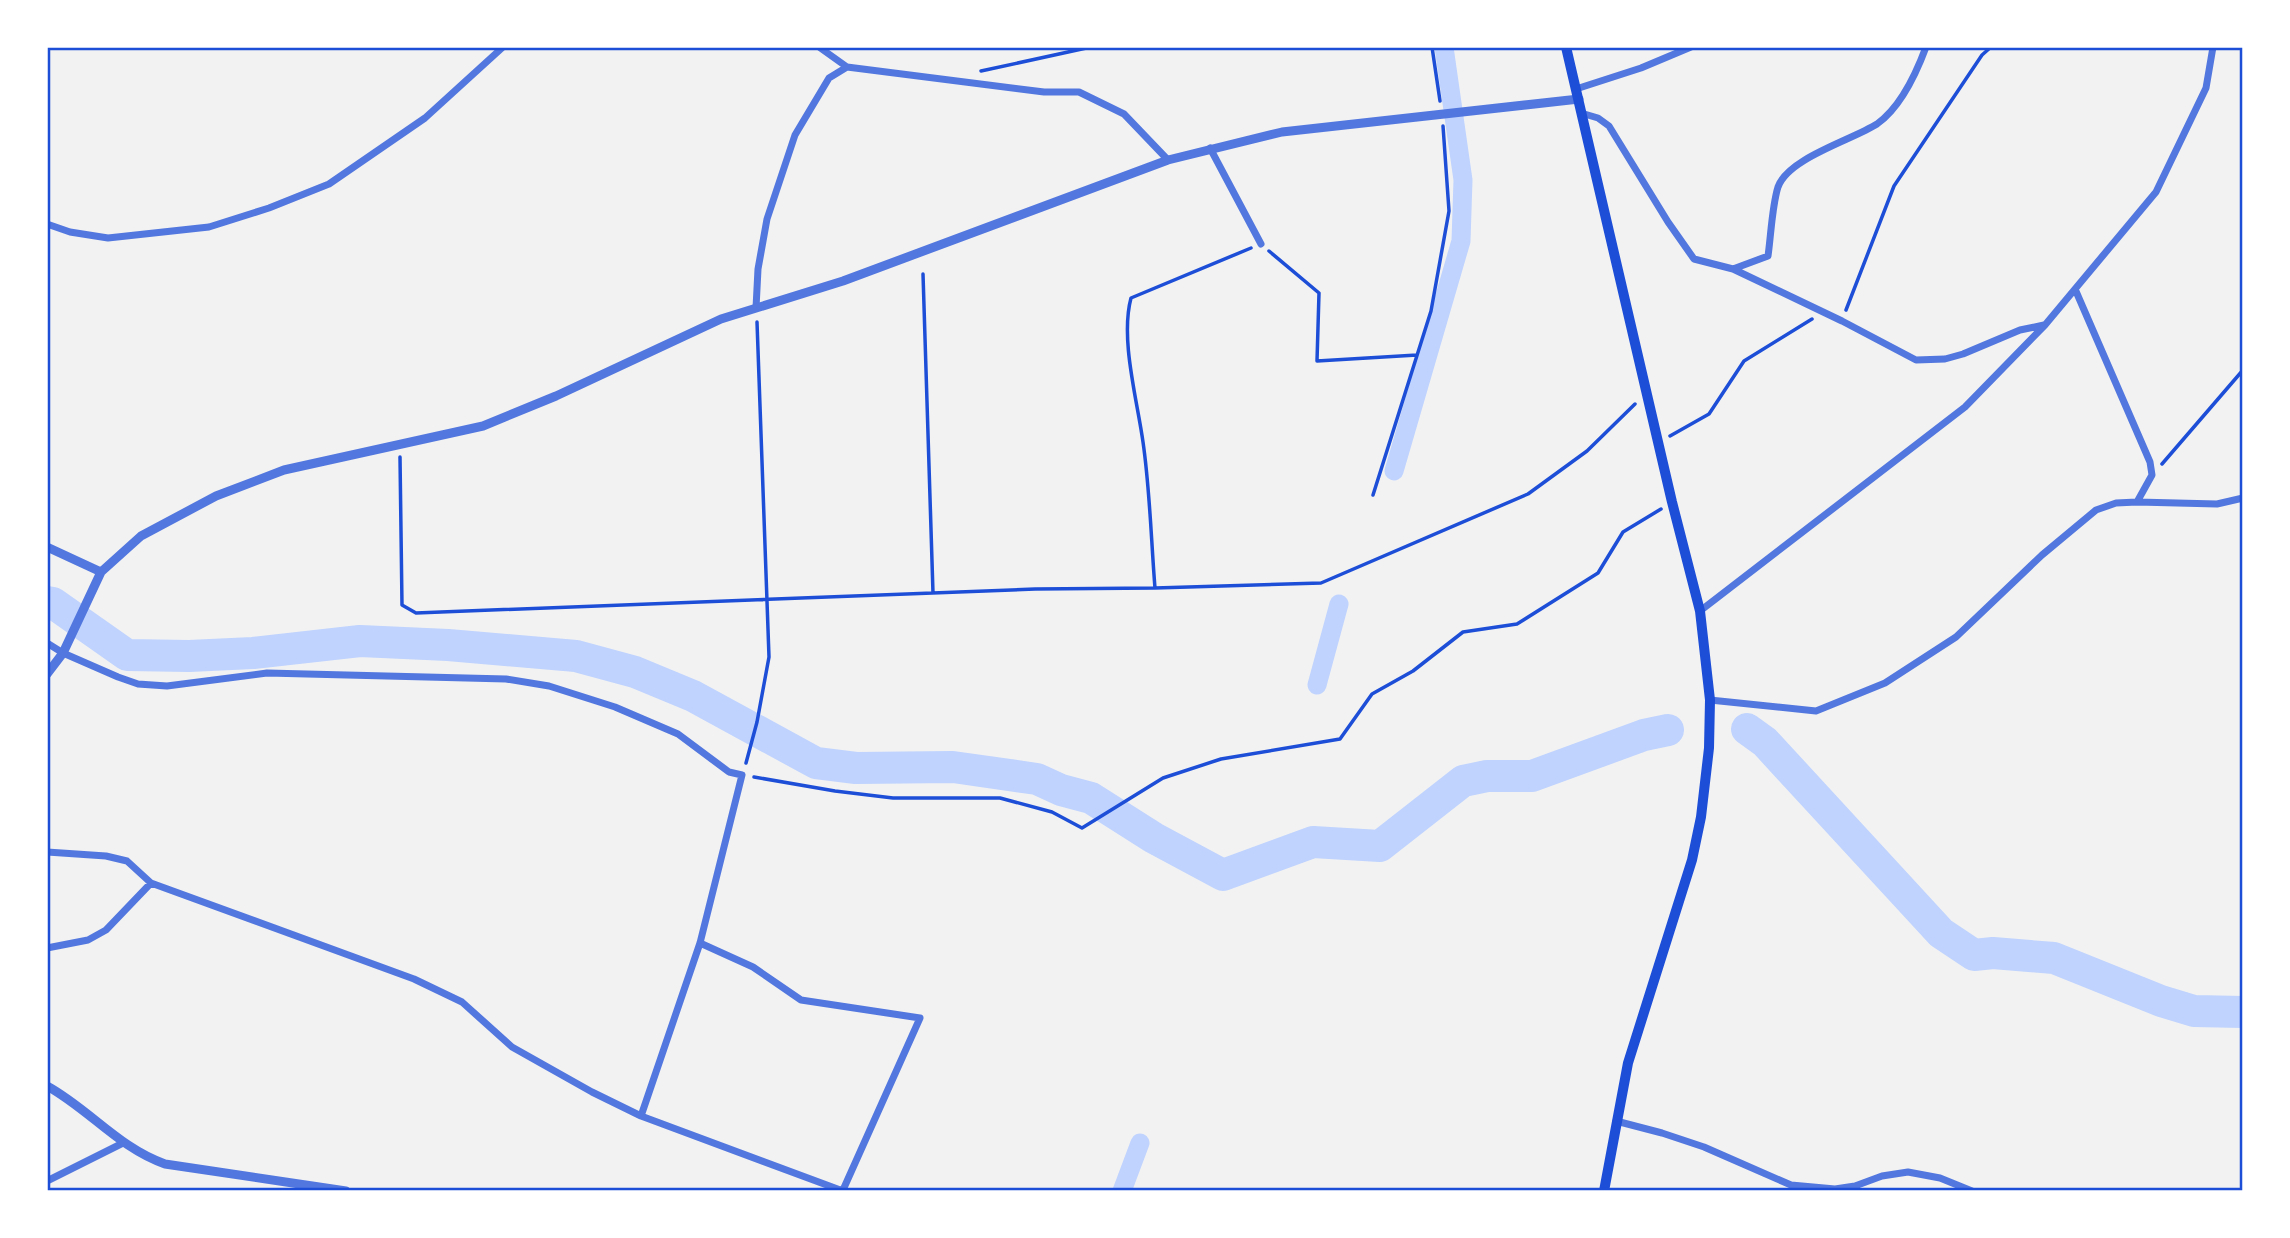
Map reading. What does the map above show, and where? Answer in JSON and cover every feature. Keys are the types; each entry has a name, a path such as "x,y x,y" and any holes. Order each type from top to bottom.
{"main road":[{"path":"1566,47 1657,441 1700,611 1710,700 1709,748 1701,817 1692,860 1628,1063 1604,1191"}],"street":[{"path":"47,223 70,232 108,238 209,227 269,208 329,184 414,126 503,47"},
{"path":"819,47 847,67 1044,92 1079,92 1124,114 1168,160"},
{"path":"47,674 63,653 101,572 141,536 216,496 284,470 483,426 556,396 721,319 856,276 1168,160 1282,132 1442,114 1577,94 1691,47"},
{"path":"1733,269 1768,256 1779,184 1805,158 1836,146 1878,123 1895,106 1916,72 1926,47"},
{"path":"1700,611 1965,407 2045,325 2156,192 2206,88 2213,47"},
{"path":"756,308 758,269 767,219 795,135 829,78 847,67"},
{"path":"1581,113 1598,118 1609,126 1694,259 1733,269 1916,359 1945,359 2020,330 2045,325"},
{"path":"1210,148 1261,244"},
{"path":"2075,289 2150,462 2152,475 2137,502"},
{"path":"1710,700 1816,711 1885,683 1956,637 2042,555 2096,510 2116,503 2217,504 2243,498"},
{"path":"47,547 101,572"},
{"path":"47,643 63,653 138,684 167,686 267,673 506,679 550,686 615,707 678,734 729,772 742,775 700,943 641,1116"},
{"path":"47,852 106,856 127,861 151,883 414,979 463,1002 512,1047 592,1092 641,1116 843,1190 920,1018 801,1000 753,967 700,943"},
{"path":"47,948 88,940 106,930 151,883"},
{"path":"47,1086 64,1095 144,1157 165,1164 346,1191"},
{"path":"1616,1121 1704,1147 1791,1185 1835,1189 1908,1172 1940,1178 1972,1191"},
{"path":"47,1181 123,1143"}],"path":[{"path":"960,81 976,72 1091,47"},
{"path":"1373,495 1431,311 1449,211 1442,114 1432,47"},
{"path":"1842,321 1894,186 1982,55 1991,47"},
{"path":"1155,588 1144,445 1127,333 1127,313 1131,298 1261,244 1319,293 1317,361 1417,355"},
{"path":"923,274 933,593"},
{"path":"750,750 769,657 756,308"},
{"path":"1657,441 1683,430 1709,414 1744,361 1822,312"},
{"path":"2152,475 2243,370"},
{"path":"398,444 402,605 416,613 933,593 1321,583 1528,494 1587,451 1646,393"},
{"path":"742,775 893,798 1000,798 1052,811 1082,828 1163,778 1221,759 1340,739 1372,694 1413,671 1463,632 1517,624 1598,573 1623,532 1672,502"}],"waterway":[{"path":"1394,471 1461,241 1463,180 1444,47"},
{"path":"47,602 53,603 127,655 253,653 360,641 448,645 576,656 635,672 693,696 816,763 856,768 953,767 1037,779 1061,790 1091,798 1154,838 1223,875 1313,842 1380,846 1463,781 1487,776 1532,776 1644,735 1668,730"},
{"path":"1317,685 1339,604"},
{"path":"1747,729 1765,742 1941,933 1974,955 1993,953 2054,958 2161,1001 2194,1011 2243,1012"},
{"path":"1122,1191 1140,1143"}]}
